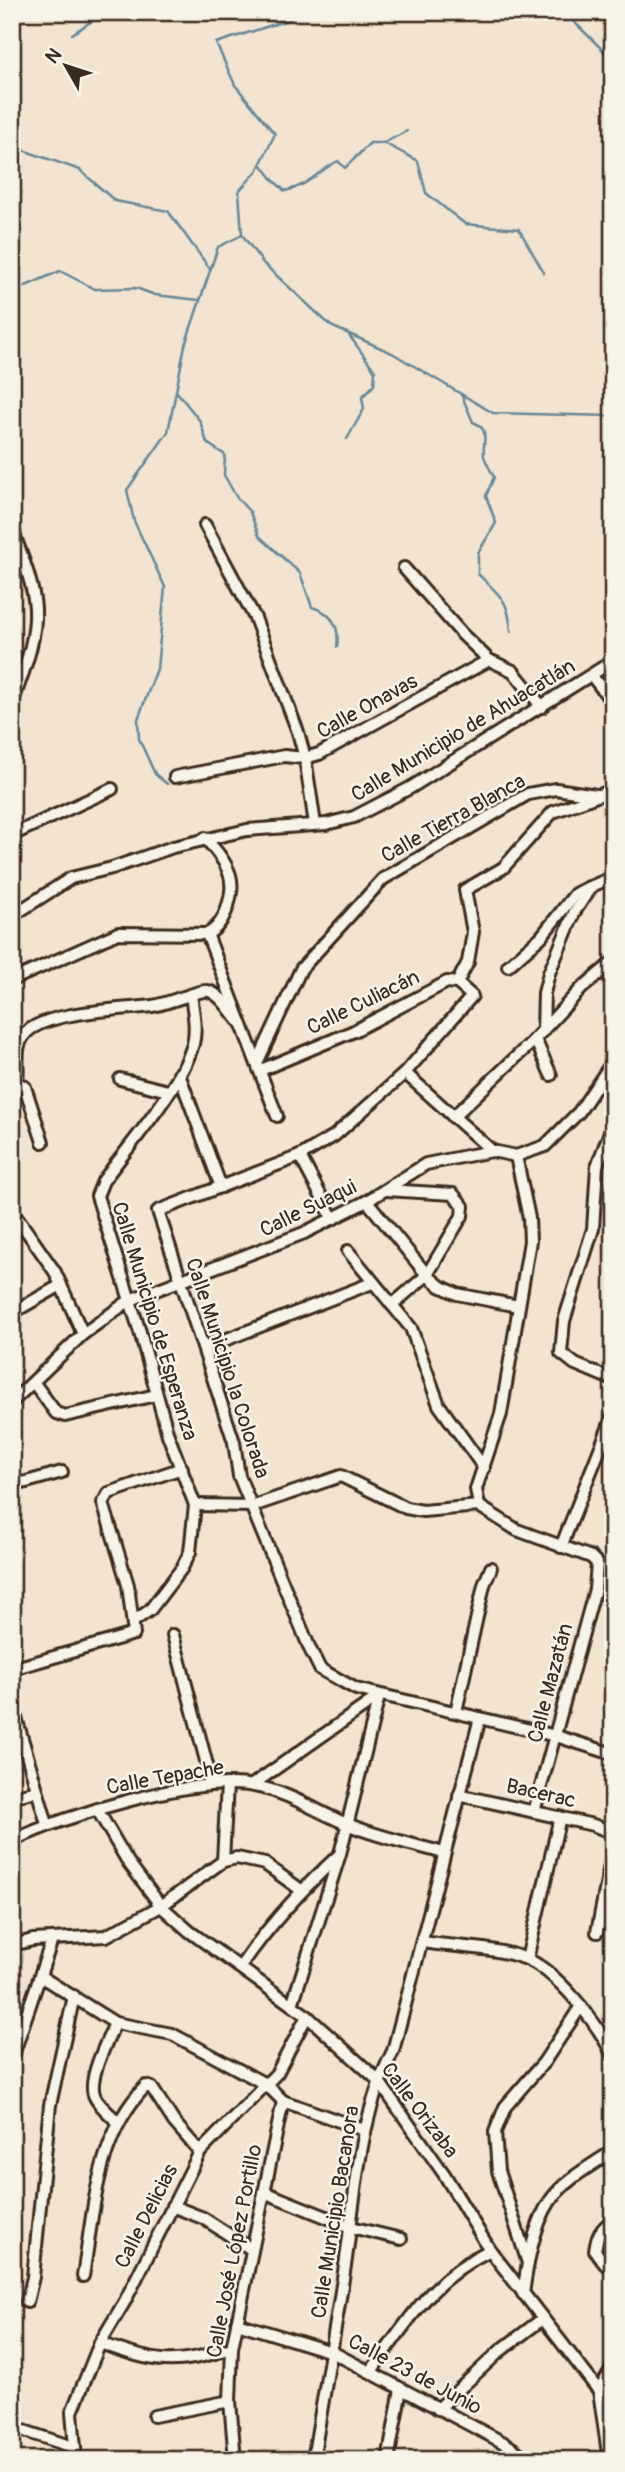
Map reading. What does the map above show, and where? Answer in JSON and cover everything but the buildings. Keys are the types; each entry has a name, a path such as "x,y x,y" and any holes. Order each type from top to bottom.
{"street":[{"path":"205,525 255,618 306,758 315,824"},
{"path":"12,529 28,578 35,618 25,666 12,705"},
{"path":"404,568 489,660 513,671 541,707"},
{"name":"Calle Onavas","path":"175,777 284,755 306,758 356,736 489,660"},
{"name":"Calle Municipio de Ahuacatlán","path":"12,916 71,878 205,838 288,825 346,820 363,813 613,661"},
{"path":"592,676 613,703"},
{"path":"12,835 112,789"},
{"name":"Calle Tierra Blanca","path":"260,1066 301,968 383,878 528,794 556,789 596,795"},
{"path":"179,1074 221,1187 300,1156 346,1127 405,1073 470,1002 471,995 457,983 468,962 473,932 465,890 503,868 553,812 613,790"},
{"path":"12,980 118,933 204,933 220,923 231,888 230,873 205,838"},
{"path":"508,966 541,937 575,894 613,877"},
{"path":"551,1076 539,1035 544,993 549,973 575,911 592,886"},
{"path":"204,933 245,1028 277,1116"},
{"path":"453,1117 539,1035 582,988 613,962"},
{"name":"Calle Culiacán","path":"260,1066 354,1031 447,982 457,983"},
{"path":"43,1142 25,1087 15,1088 17,1049 29,1029 57,1018 162,1005 201,990 214,994 245,1028"},
{"name":"Calle Municipio de Esperanza","path":"134,1621 150,1609 183,1569 190,1552 195,1505 156,1395 97,1196 103,1181 179,1074 195,1032 191,995"},
{"path":"479,1506 477,1489 500,1414 530,1241 529,1218 516,1156 545,1146 564,1128 579,1112 613,1061"},
{"path":"405,1073 492,1151"},
{"path":"120,1079 168,1091"},
{"path":"613,1124 597,1166 593,1229 564,1321 561,1353 575,1364 613,1380"},
{"name":"Calle Suaqui","path":"12,1402 83,1335 130,1300 267,1249 333,1219 426,1164 492,1151 516,1156"},
{"path":"300,1156 333,1219"},
{"name":"Calle Municipio la Colorada","path":"221,1187 158,1211 234,1442 239,1476 320,1669 356,1689 379,1696 556,1736 613,1754"},
{"path":"386,1190 453,1194 463,1206 462,1216 427,1275 392,1305"},
{"path":"367,1201 427,1275 457,1294 518,1306"},
{"path":"12,1210 42,1250 83,1335"},
{"path":"348,1251 411,1328 420,1346 439,1405 484,1468"},
{"path":"204,1348 372,1283"},
{"path":"12,1313 61,1285"},
{"path":"34,1384 57,1413 65,1416 156,1395"},
{"path":"195,1505 253,1506 341,1476 406,1508 424,1511 479,1506 517,1530 561,1547 613,1416"},
{"path":"12,1669 134,1634 128,1585 103,1503 109,1493 182,1468"},
{"path":"12,1486 62,1472"},
{"name":"Calle Mazatán","path":"534,1812 595,1589 597,1563 591,1557 561,1547"},
{"path":"456,1712 484,1585 491,1568"},
{"path":"173,1635 212,1784"},
{"path":"252,1785 379,1696"},
{"path":"292,2005 340,1854 379,1696"},
{"path":"12,1704 47,1824"},
{"path":"459,1795 480,1718"},
{"name":"Calle Tepache","path":"12,1841 47,1824 97,1809 212,1784 227,1784 252,1785 309,1803 346,1824 444,1853"},
{"path":"223,1861 227,1784"},
{"path":"12,1797 37,1791"},
{"name":"Bacerac","path":"459,1795 560,1817 613,1833"},
{"name":"Calle Municipio Bacanora","path":"313,2460 332,2352 364,2130 378,2080 393,2051 459,1795"},
{"name":"Calle Orizaba","path":"97,1809 128,1862 161,1906 189,1931 241,1966 307,2017 378,2080 444,2174 490,2250 541,2320 599,2391"},
{"path":"527,1959 560,1817"},
{"path":"597,1932 613,1850"},
{"path":"241,1966 262,1934 301,1890 340,1854"},
{"path":"12,1945 106,1936 161,1906 223,1861 237,1858 265,1864 301,1890"},
{"path":"12,2058 52,1940"},
{"path":"422,1942 527,1959 581,2006 602,2032 613,2056"},
{"path":"40,1976 115,2023 172,2034 267,2085 283,2101 364,2130"},
{"path":"27,2302 33,2277 50,2105 74,1996"},
{"path":"528,2263 498,2171 495,2132 505,2107 544,2062 581,2006"},
{"name":"Calle Delicias","path":"76,2460 72,2412 100,2343 200,2152 278,2073 307,2017"},
{"path":"115,2023 100,2059 93,2089 95,2099 118,2122"},
{"path":"83,2276 102,2164 118,2122 146,2086 152,2088 174,2122 200,2152"},
{"name":"Calle José López Portillo","path":"234,2456 230,2401 232,2348 283,2101"},
{"path":"523,2294 528,2263 549,2202 563,2187 613,2151"},
{"path":"264,2192 351,2227 401,2239"},
{"path":"172,2206 204,2218 251,2249"},
{"path":"613,2220 602,2228 595,2251 613,2267"},
{"path":"371,2371 438,2283 466,2262 490,2250"},
{"path":"438,2409 500,2351 541,2320"},
{"name":"Calle 23 de Junio","path":"237,2323 332,2352 506,2444 529,2460"},
{"path":"100,2343 133,2355 180,2362 232,2348"},
{"path":"609,2460 599,2391 613,2367"},
{"path":"388,2460 401,2389"},
{"path":"154,2416 230,2401"},
{"path":"12,2427 73,2447"},
{"path":"223,2460 234,2456"}],"waterway":[{"path":"72,34 106,12"},
{"path":"167,784 155,774 139,739 138,719 157,669 165,587 134,521 127,490 168,432 185,345 218,247 242,235 239,191 257,171 275,134 235,85 216,43 291,19 290,12"},
{"path":"506,17 508,12"},
{"path":"564,12 613,60"},
{"path":"261,164 285,191 300,186 338,161 345,168 370,143 384,143 407,131"},
{"path":"384,143 418,161 426,193 465,224 519,229 544,273"},
{"path":"12,153 17,148 80,170 115,201 168,211 210,269"},
{"path":"243,236 263,263 331,326 392,353 493,413 613,416"},
{"path":"12,292 60,271 95,289 136,288 155,295 199,300"},
{"path":"347,439 364,409 362,397 374,385 375,371 349,335"},
{"path":"177,392 200,421 207,443 225,455 224,475 237,498 250,512 259,536 300,573 312,607 325,613 334,622 337,647"},
{"path":"461,394 473,422 484,432 484,456 494,477 486,496 496,523 478,553 478,574 505,604 511,631"}]}
